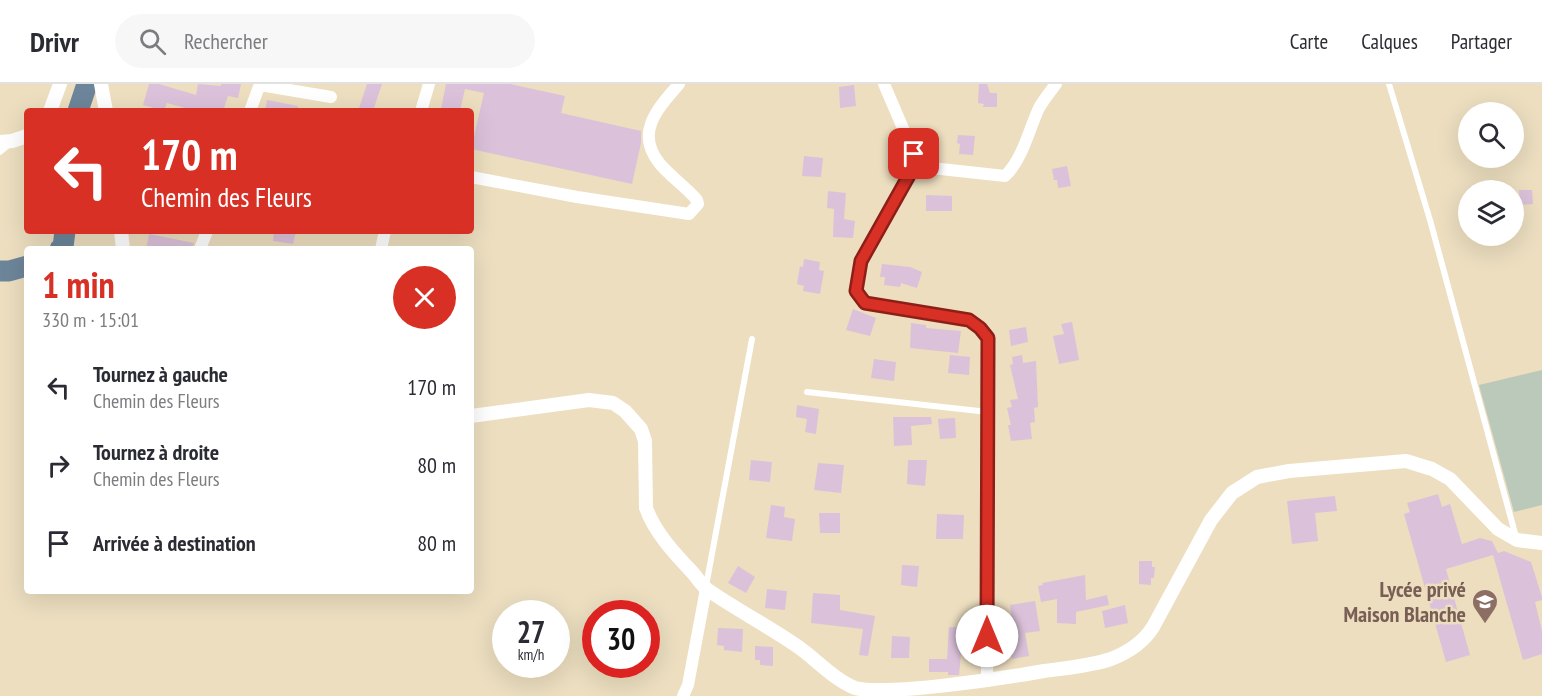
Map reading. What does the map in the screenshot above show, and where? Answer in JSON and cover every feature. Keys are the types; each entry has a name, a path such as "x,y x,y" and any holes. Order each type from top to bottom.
{"street":[{"path":"51,108 60,84"},
{"path":"101,84 105,108"},
{"path":"251,108 260,84 331,97"},
{"path":"422,108 429,84"},
{"path":"474,178 689,214 698,204 696,200 660,163 648,139 653,116 679,84"},
{"path":"884,84 914,154 913,166 861,261 856,291 865,303 969,320 988,338 987,681"},
{"path":"913,166 1005,176 1027,139 1040,106 1056,84"},
{"path":"6,141 24,137"},
{"path":"474,416 589,400 613,404 625,411 641,429 645,441 646,508 649,516 654,526 705,589 797,646 856,689 880,692 922,690 987,681 1099,662 1125,653 1137,646 1154,627 1211,520 1232,494 1257,477 1289,471 1406,461 1419,464 1450,479 1498,529 1517,540 1542,543"},
{"path":"683,696 688,685 705,589"}],"lane":[{"path":"1389,84 1430,220 1517,540"},
{"path":"0,152 6,141"},
{"path":"705,589 752,339"},
{"path":"807,392 989,412"}],"green space":[{"path":"1542,370 1542,505 1514,512 1479,385"}],"building":[{"path":"149,84 159,84 196,95 198,84 221,86 221,84 241,84 238,98 228,96 224,108 185,108 167,103 165,108 143,105"},
{"path":"367,84 382,84 374,108 359,108"},
{"path":"446,84 510,84 565,96 561,113 641,131 641,143 632,184 474,150 474,136 484,93 465,89 461,108 441,108"},
{"path":"979,84 987,84 990,93 997,93 997,107 983,107 984,104 978,103"},
{"path":"854,85 856,106 840,108 839,87"},
{"path":"267,100 298,106 298,108 266,108"},
{"path":"958,135 975,136 973,155 959,154"},
{"path":"804,156 823,158 821,177 802,176"},
{"path":"1067,166 1071,186 1058,188 1052,169"},
{"path":"1524,190 1532,190 1533,204 1524,205"},
{"path":"828,191 846,193 844,219 855,221 853,238 833,237 834,209 827,208"},
{"path":"926,195 952,196 952,211 926,211"},
{"path":"149,234 194,243 193,246 147,246"},
{"path":"274,234 295,234 293,244 273,241"},
{"path":"804,259 820,262 819,270 824,271 820,294 803,291 804,286 797,284 800,266 803,267"},
{"path":"882,264 910,267 922,272 917,288 901,283 900,287 884,285 885,277 880,277"},
{"path":"853,309 876,318 870,336 846,330"},
{"path":"1072,322 1079,360 1059,364 1053,336 1064,334 1061,324"},
{"path":"911,323 926,325 926,328 961,331 958,353 910,348"},
{"path":"1026,327 1028,342 1011,346 1009,330"},
{"path":"950,355 970,357 969,375 948,373"},
{"path":"1022,355 1023,363 1036,361 1038,407 1034,408 1035,422 1030,423 1032,439 1011,441 1008,425 1011,425 1007,408 1012,407 1010,400 1018,399 1010,365 1013,364 1012,357"},
{"path":"874,359 896,362 894,381 871,378"},
{"path":"797,405 819,409 816,434 805,432 807,419 796,417"},
{"path":"893,417 931,417 932,424 911,426 912,445 894,446"},
{"path":"955,418 956,438 940,439 938,419"},
{"path":"751,460 772,462 770,482 749,480"},
{"path":"908,460 927,460 925,486 907,484"},
{"path":"818,463 844,465 841,493 814,490"},
{"path":"1438,494 1442,507 1450,504 1462,544 1480,538 1492,541 1498,553 1504,551 1531,562 1542,597 1542,600 1535,602 1542,631 1542,654 1523,660 1493,555 1446,569 1470,655 1446,662 1404,514 1410,512 1407,503"},
{"path":"1335,496 1337,511 1315,513 1318,541 1292,544 1287,501"},
{"path":"771,505 785,507 784,517 795,519 792,541 766,538"},
{"path":"819,513 840,513 840,533 820,533"},
{"path":"937,514 964,515 963,539 936,539"},
{"path":"1139,561 1152,561 1152,567 1155,567 1151,585 1139,584"},
{"path":"902,565 919,566 917,587 901,585"},
{"path":"738,566 755,577 746,593 728,583"},
{"path":"1085,575 1086,600 1107,595 1109,605 1076,612 1076,624 1057,623 1057,599 1041,602 1038,586 1043,585 1042,583"},
{"path":"767,589 787,591 785,610 765,608"},
{"path":"813,593 840,595 840,610 875,616 868,656 859,655 863,629 811,623"},
{"path":"1035,601 1040,631 1025,633 1029,656 1012,659 1011,653 1005,654 1002,637 1014,635 1010,605"},
{"path":"1125,605 1128,623 1105,628 1102,611"},
{"path":"949,627 967,628 966,640 963,640 962,644 959,675 948,675 948,672 929,672 929,659 947,659"},
{"path":"718,628 743,629 742,652 724,650 724,646 717,645"},
{"path":"892,636 910,637 909,658 891,658"},
{"path":"755,646 773,647 773,666 760,665 760,660 755,660"}],"waterway":[{"path":"79,108 87,84"},
{"path":"63,246 65,234"},
{"path":"0,271 24,267"}],"place":[{"name":"Lycée privé Maison Blanche","path":"1485,625"}],"route":[{"path":"914,154 912,170 861,261 856,291 865,303 969,320 988,338 987,636"}]}
